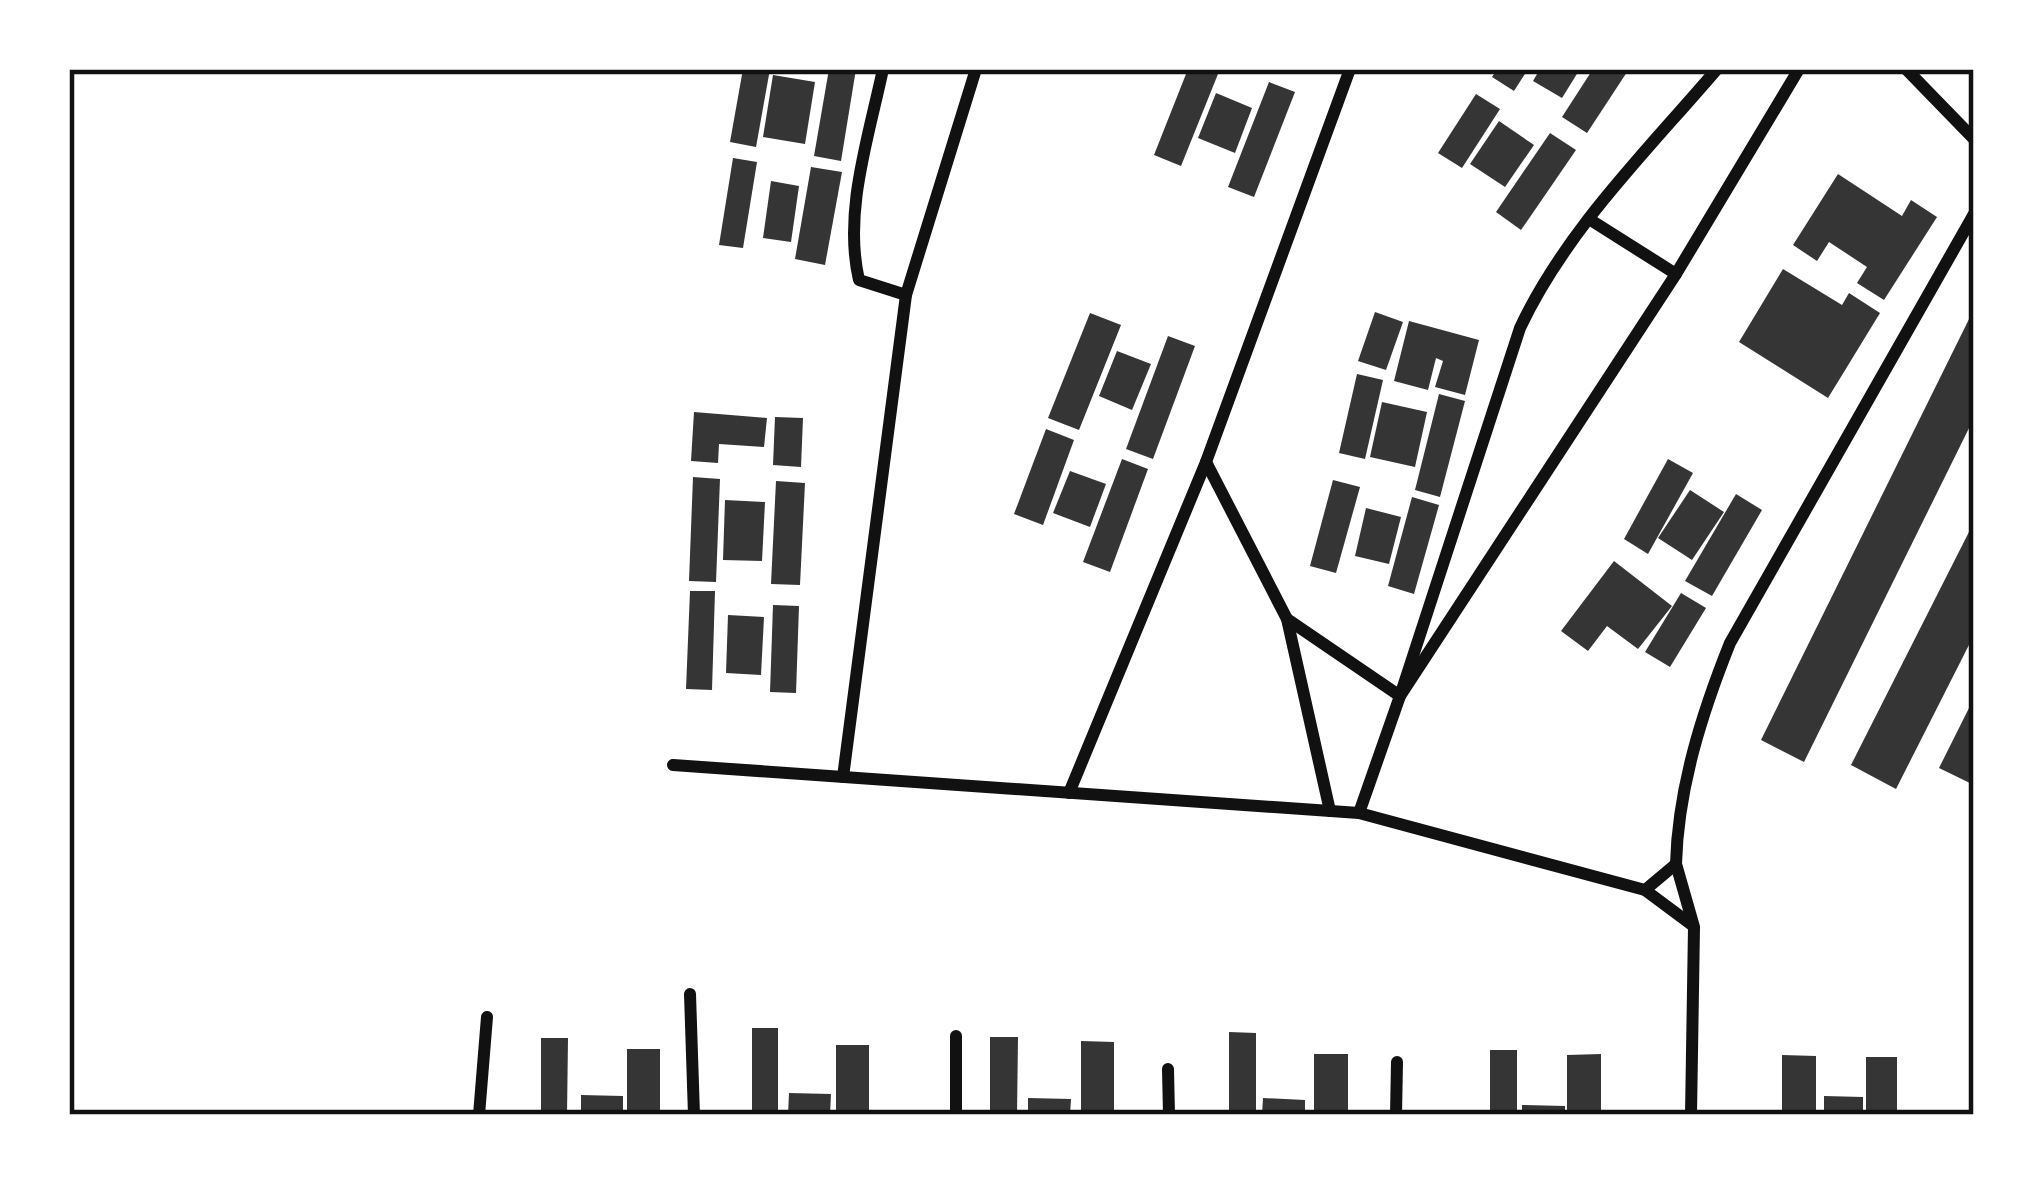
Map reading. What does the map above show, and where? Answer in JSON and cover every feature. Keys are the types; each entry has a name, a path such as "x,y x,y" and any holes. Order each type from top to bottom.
{"street":[{"path":"883,69 858,190 853,253 859,280 906,295"},
{"path":"843,777 906,295 976,69"},
{"path":"1069,793 1206,462 1350,69"},
{"path":"1359,813 1520,328 1538,289 1588,219 1717,69"},
{"path":"1400,697 1676,274 1799,69"},
{"path":"1906,69 1974,139"},
{"path":"1690,1115 1694,927 1676,863 1677,818 1702,712 1730,644 1974,214"},
{"path":"1588,219 1676,274"},
{"path":"1206,462 1287,619 1330,811"},
{"path":"1287,619 1400,697"},
{"path":"673,765 1359,813 1645,890 1694,927"},
{"path":"1645,890 1676,863"},
{"path":"690,994 694,1115"},
{"path":"479,1115 487,1017"},
{"path":"956,1036 956,1115"},
{"path":"1396,1115 1397,1062"},
{"path":"1168,1069 1169,1115"}],"building":[{"path":"743,69 770,69 756,147 730,142"},
{"path":"829,69 856,69 841,161 814,156"},
{"path":"1188,69 1220,69 1181,166 1154,155"},
{"path":"1497,69 1528,69 1514,91 1492,77"},
{"path":"1540,69 1580,69 1562,98 1533,81"},
{"path":"1593,69 1629,69 1587,133 1562,117"},
{"path":"773,75 815,82 805,144 763,137"},
{"path":"1269,82 1295,92 1254,197 1228,187"},
{"path":"1216,93 1252,108 1235,153 1198,138"},
{"path":"1476,94 1500,109 1462,168 1438,153"},
{"path":"1499,121 1534,145 1505,187 1470,164"},
{"path":"1550,133 1576,150 1521,230 1496,212"},
{"path":"733,158 757,162 743,248 719,245"},
{"path":"811,167 842,172 825,265 795,259"},
{"path":"1838,174 1902,216 1911,200 1937,217 1884,300 1857,283 1867,267 1829,242 1817,261 1793,245"},
{"path":"771,181 799,186 791,242 763,238"},
{"path":"1783,269 1842,305 1849,293 1880,313 1828,398 1739,342"},
{"path":"1974,309 1974,418 1804,762 1761,740"},
{"path":"1375,312 1403,322 1386,370 1358,361"},
{"path":"1090,313 1121,325 1079,430 1048,418"},
{"path":"1409,321 1479,340 1465,395 1435,387 1443,361 1436,358 1428,390 1394,381"},
{"path":"1168,336 1195,346 1153,459 1126,449"},
{"path":"1117,351 1151,364 1132,410 1099,396"},
{"path":"1357,374 1383,380 1365,459 1339,453"},
{"path":"1439,394 1465,401 1440,497 1415,490"},
{"path":"1382,402 1427,412 1415,467 1370,457"},
{"path":"694,412 767,418 764,447 719,444 718,463 691,461"},
{"path":"775,417 803,418 801,467 773,465"},
{"path":"1046,429 1074,440 1043,525 1014,514"},
{"path":"1122,459 1148,469 1110,572 1083,562"},
{"path":"1668,459 1693,473 1648,554 1624,539"},
{"path":"1070,471 1106,484 1090,527 1053,513"},
{"path":"693,477 720,479 716,582 689,581"},
{"path":"1333,480 1360,487 1336,573 1310,566"},
{"path":"776,481 805,483 800,585 771,584"},
{"path":"1690,490 1724,512 1692,560 1658,538"},
{"path":"1736,494 1762,510 1712,596 1685,581"},
{"path":"1412,497 1439,505 1414,594 1388,586"},
{"path":"725,500 765,502 762,561 723,560"},
{"path":"1366,508 1401,517 1389,564 1355,556"},
{"path":"1974,522 1974,635 1896,789 1851,765"},
{"path":"1614,561 1672,606 1638,649 1607,626 1588,651 1561,631"},
{"path":"690,591 715,591 712,690 686,689"},
{"path":"1681,593 1706,608 1670,667 1645,652"},
{"path":"773,605 799,606 796,693 770,692"},
{"path":"728,615 764,617 761,675 726,673"},
{"path":"1974,698 1974,785 1939,768"},
{"path":"752,1028 778,1028 778,1115 752,1115"},
{"path":"1229,1032 1256,1033 1256,1115 1229,1115"},
{"path":"990,1037 1018,1037 1017,1115 990,1115"},
{"path":"541,1038 568,1038 567,1115 541,1115"},
{"path":"1081,1041 1114,1042 1114,1115 1081,1115"},
{"path":"836,1045 869,1045 869,1115 836,1115"},
{"path":"627,1049 660,1049 660,1115 627,1115"},
{"path":"1490,1050 1517,1050 1517,1115 1490,1115"},
{"path":"1314,1054 1348,1054 1348,1115 1314,1115"},
{"path":"1601,1054 1601,1115 1567,1115 1567,1055"},
{"path":"1782,1055 1816,1056 1816,1115 1782,1115"},
{"path":"1866,1057 1897,1057 1897,1115 1866,1115"},
{"path":"789,1093 831,1094 830,1115 788,1115"},
{"path":"581,1095 623,1096 623,1115 581,1115"},
{"path":"1824,1096 1863,1097 1863,1115 1824,1115"},
{"path":"1028,1098 1071,1099 1070,1115 1028,1115"},
{"path":"1263,1098 1305,1100 1305,1115 1262,1115"},
{"path":"1522,1105 1565,1106 1565,1115 1522,1115"}]}
